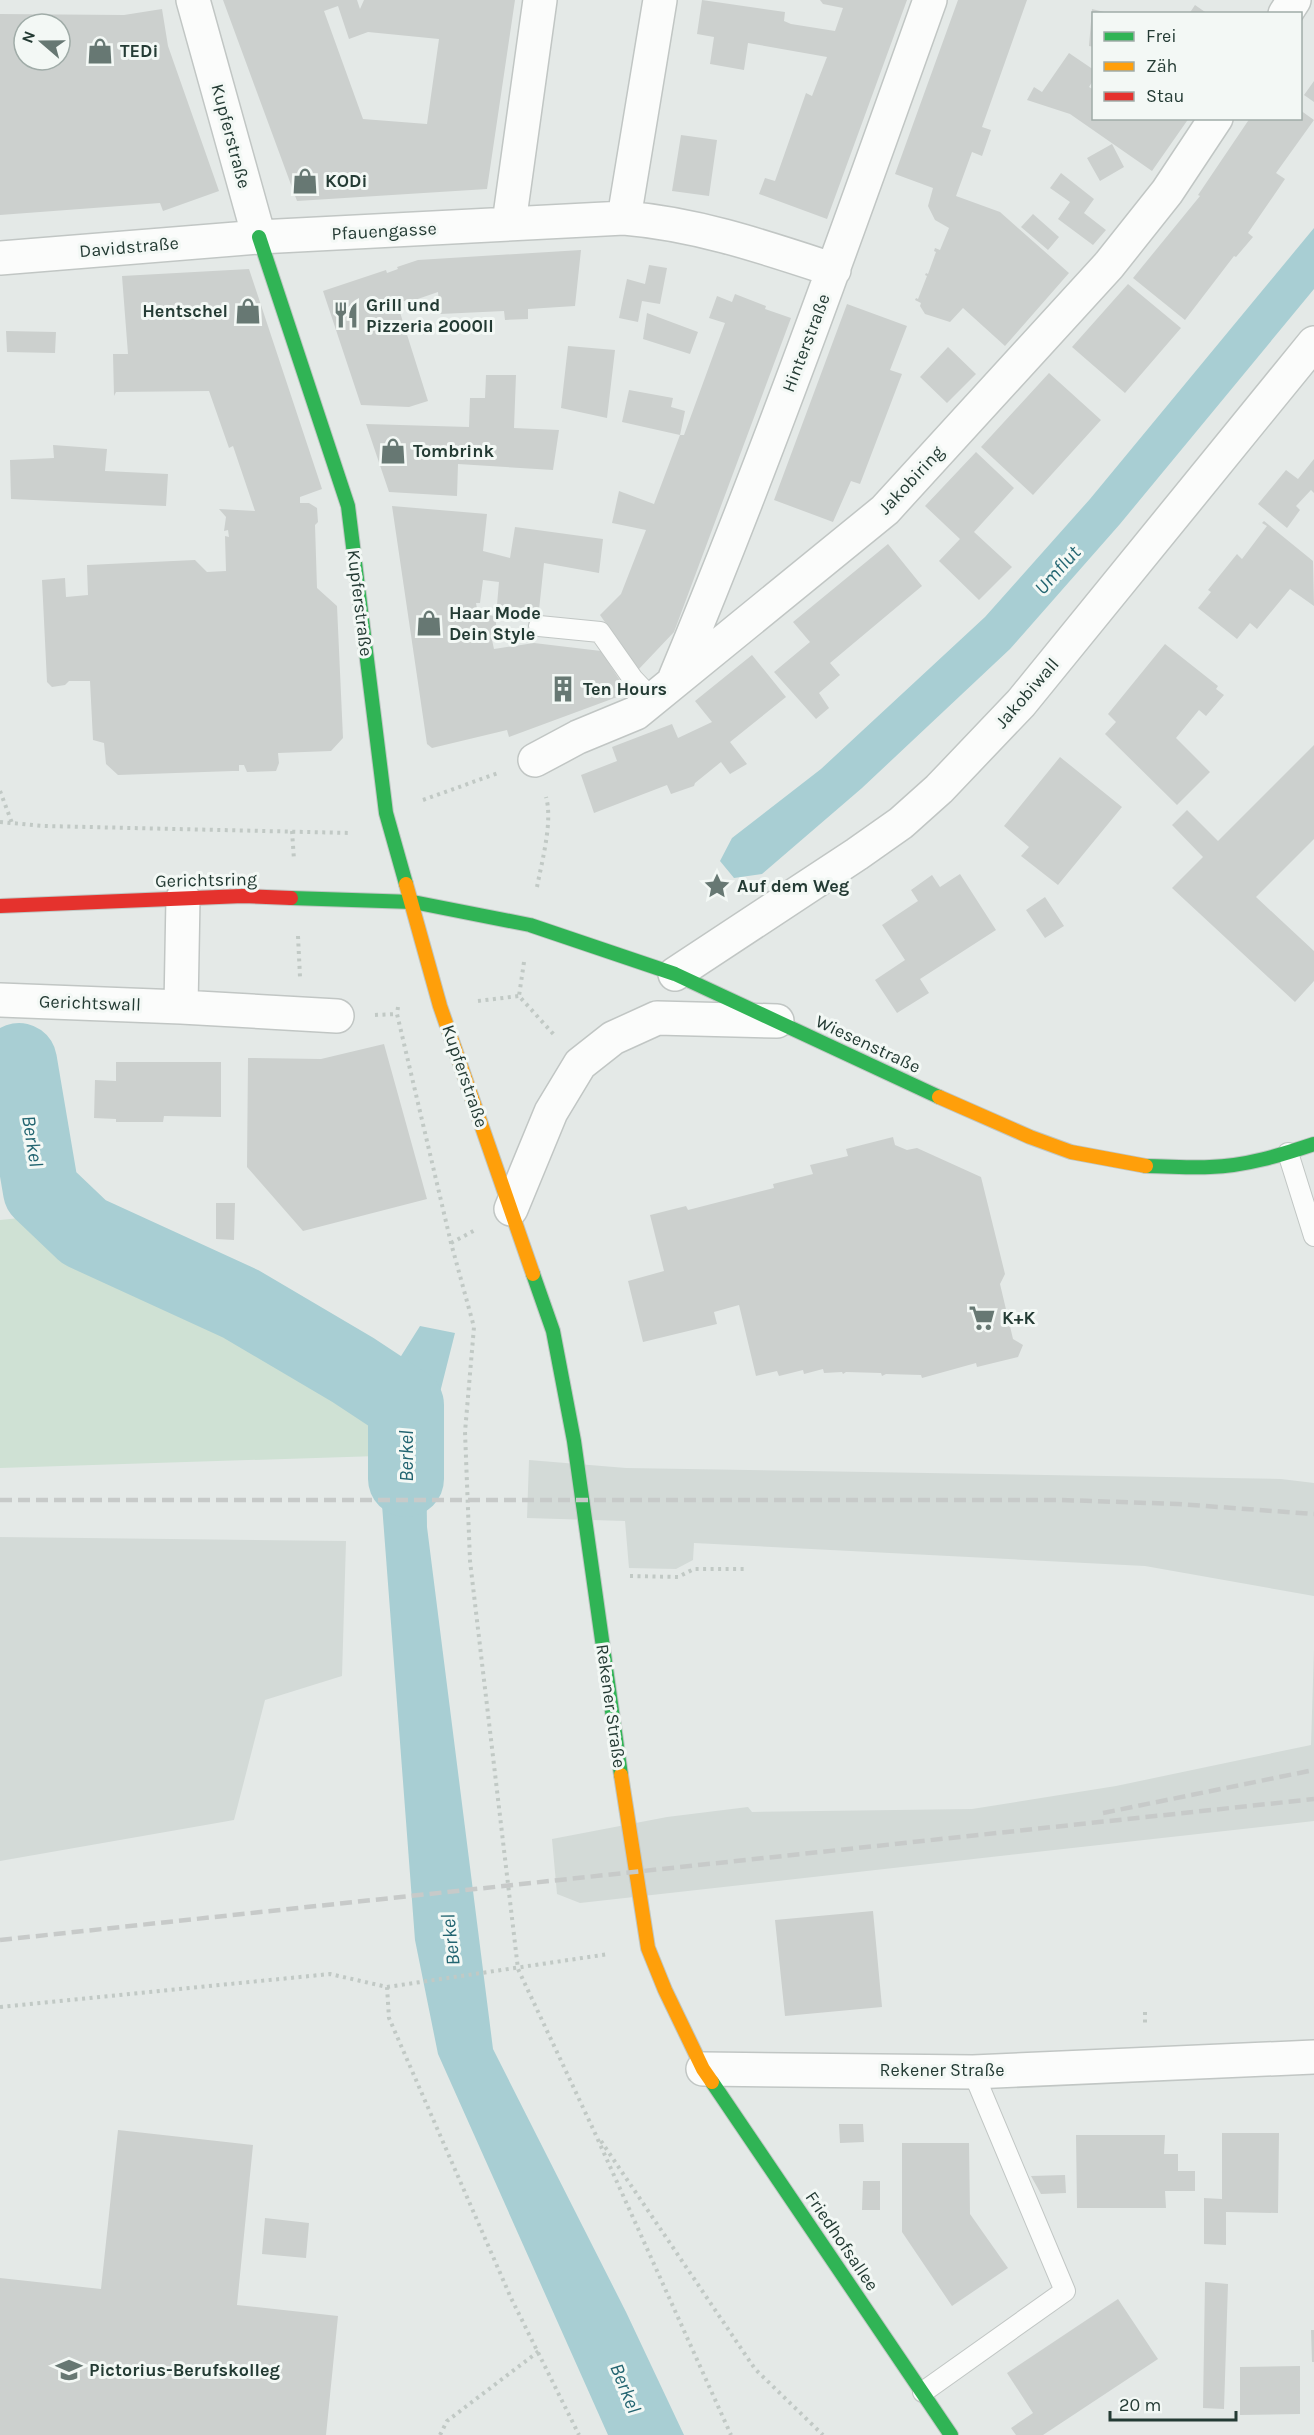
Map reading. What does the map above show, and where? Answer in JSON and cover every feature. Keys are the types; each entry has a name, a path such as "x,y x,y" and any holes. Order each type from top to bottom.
{"street":[{"name":"Kupferstraße","path":"193,0 259,237 348,506 386,813 413,902 440,1005 553,1331 574,1441 582,1499"},
{"path":"508,223 540,0"},
{"path":"624,218 660,0"},
{"name":"Hinterstraße","path":"663,691 719,571 834,270 930,0"},
{"name":"Jakobiring","path":"535,760 578,737 636,713 885,510 1109,265 1167,192 1215,120"},
{"name":"Pfauengasse","path":"259,237 624,218 662,221 732,237 834,270"},
{"name":"Davidstraße","path":"0,258 259,237"},
{"name":"Jakobiwall","path":"675,974 857,854 901,823 939,789 1021,703 1314,344"},
{"name":"Gerichtsring","path":"0,906 243,896 413,902"},
{"path":"181,1007 183,898"},
{"name":"Wiesenstraße","path":"413,902 530,925 675,974 939,1097 1030,1137 1071,1152 1139,1166 1173,1168 1239,1164 1288,1153 1314,1144"},
{"name":"Gerichtswall","path":"0,1000 337,1016"},
{"path":"511,1209 551,1112 580,1064 613,1038 657,1018 777,1021"},
{"name":"Rekener Straße","path":"582,1499 612,1722 648,1948 665,1990 703,2069 973,2072 1314,2058"},
{"name":"Friedhofsallee","path":"703,2069 951,2435"}],"lane":[{"path":"539,626 600,632 633,679 663,691"},
{"path":"1288,1153 1314,1236"},
{"path":"923,2392 1065,2291 973,2072"}],"path":[{"path":"386,813 535,760 548,806 544,852 530,925"},
{"path":"0,791 12,823"},
{"path":"0,822 392,835"},
{"path":"519,996 580,1064"},
{"path":"397,1014 451,1243 474,1327 465,1432 470,1561 518,1969 731,2435"},
{"path":"592,1577 678,1577 694,1569 747,1569"},
{"path":"0,2007 330,1974 387,1986 518,1969 648,1948"},
{"path":"387,1986 388,2018 511,2298 579,2435"},
{"path":"594,2131 755,2368 823,2435"},
{"path":"440,2435 447,2421 538,2351"}],"shaded area":[{"path":"529,1460 626,1468 1281,1479 1314,1483 1314,1596 1145,1566 694,1543 693,1560 676,1569 629,1568 625,1521 527,1518"},
{"path":"0,1537 346,1541 342,1676 265,1700 234,1820 0,1861"},
{"path":"1314,1649 1314,1821 580,1903 557,1894 552,1839 667,1817 748,1807 752,1812 972,1809 1116,1786 1311,1745"}],"green space":[{"path":"39,1216 128,1271 235,1320 374,1399 378,1456 0,1468 0,1220"}],"water":[{"name":"Umflut","path":"1314,228 1314,289 1120,524 1010,649 862,788 762,874 734,878 720,861 732,838 821,769 985,617 1090,499"},
{"path":"420,1326 455,1333 426,1448 427,1527 493,2049 626,2312 684,2435 608,2435 438,2054 415,1940 374,1399"}],"building":[{"path":"223,0 357,0 360,9 364,0 515,0 487,189 297,201","holes":["338,6 349,39 368,32 439,39 427,124 363,119 324,11"]},
{"path":"702,0 785,12 784,21 791,24 835,31 843,8 823,4 820,0 907,0 827,219 759,194 765,178 775,181 806,93 812,96 827,57 748,43 744,70 710,64 714,37 697,34"},
{"path":"958,0 1027,0 982,127 991,130 982,156 972,152 956,196 1000,212 1069,273 1005,346 963,308 950,322 925,314 920,306 921,303 915,300 918,299 927,276 926,273 928,274 936,252 935,248 940,250 949,228 935,220 928,206 933,188 895,174"},
{"path":"1195,5 1205,12 1190,12"},
{"path":"162,9 168,46 219,191 163,211 160,203 0,215 0,14 12,14 12,72 72,72 72,15 124,15"},
{"path":"1092,9 1104,12 1092,12 1092,47 1089,46"},
{"path":"1069,53 1092,69 1092,82 1089,87 1092,89 1092,120 1188,120 1152,171 1070,114 1027,100 1034,87 1042,92"},
{"path":"1314,81 1314,102 1304,95"},
{"path":"1302,111 1314,120 1276,173 1285,179 1248,233 1253,237 1236,257 1234,256 1185,320 1133,278 1200,196 1198,195 1249,120 1302,120"},
{"path":"681,135 717,140 709,196 672,191"},
{"path":"1112,144 1124,167 1100,181 1087,158"},
{"path":"1061,173 1094,199 1084,213 1106,230 1093,245 1058,219 1070,202 1050,188"},
{"path":"1033,214 1059,237 1048,250 1021,227"},
{"path":"581,250 575,306 528,309 528,319 505,320 504,311 440,314 438,292 409,302 408,300 397,303 428,401 409,407 361,405 323,291 386,270 387,273 418,260"},
{"path":"649,265 667,268 660,304 642,301 638,322 619,318 627,279 645,284"},
{"path":"249,269 322,489 300,497 300,503 309,503 317,508 318,522 315,525 317,588 337,606 343,738 331,751 278,753 279,763 276,771 247,772 244,765 239,765 239,771 118,775 106,764 104,743 93,740 90,681 69,681 65,685 52,687 47,682 42,580 65,578 66,597 88,595 87,565 195,560 207,572 226,571 225,536 229,537 228,530 224,531 226,517 219,509 255,511 233,446 229,448 209,391 116,392 114,396 113,354 128,354 122,276"},
{"path":"1128,284 1181,328 1125,393 1072,347"},
{"path":"735,294 766,306 765,309 791,318 674,632 638,670 600,615 621,594 646,530 612,523 619,491 654,504 680,435 684,435 725,323 709,318 717,296 732,302"},
{"path":"847,304 907,326 890,370 902,374 860,484 851,481 833,522 774,500"},
{"path":"647,313 698,332 690,354 643,339"},
{"path":"6,331 56,332 55,353 7,352"},
{"path":"568,346 615,350 607,418 561,408"},
{"path":"948,347 976,374 947,403 920,377"},
{"path":"1049,373 1101,420 1033,495 981,447"},
{"path":"486,375 516,375 514,428 559,430 553,470 458,464 457,496 389,492 366,424 469,427 470,398 485,398"},
{"path":"629,390 673,398 671,407 685,411 680,435 622,422"},
{"path":"53,445 107,449 105,471 168,474 166,506 11,499 10,460 54,458"},
{"path":"976,452 1014,488 974,532 1012,567 979,600 939,561 960,539 925,506"},
{"path":"1314,459 1314,493 1311,490 1296,506 1300,510 1287,528 1258,504 1286,470 1298,479"},
{"path":"392,506 487,514 483,551 510,558 515,527 603,539 599,573 544,563 539,610 497,605 499,582 483,580 480,603 476,603 478,614 495,616 498,639 492,640 494,649 534,643 601,651 628,693 509,737 507,730 432,748 427,744"},
{"path":"1264,521 1313,561 1314,606 1290,589 1257,629 1250,623 1237,639 1198,608 1211,592 1208,590 1237,554 1242,559 1267,526 1262,523"},
{"path":"888,544 922,586 830,663 840,675 819,693 829,708 816,719 774,672 810,642 793,622"},
{"path":"1165,644 1218,686 1216,689 1224,695 1206,716 1199,710 1176,738 1210,772 1177,805 1105,734 1116,722 1108,714"},
{"path":"752,655 786,697 730,742 747,764 730,774 721,762 694,786 671,794 667,785 594,813 581,775 617,761 612,747 672,724 678,738 712,722 695,701"},
{"path":"1314,745 1314,839 1256,897 1314,951 1314,981 1295,1002 1172,888 1203,857 1172,825 1187,810 1218,841"},
{"path":"1060,757 1122,807 1058,885 1021,856 1029,847 1004,826"},
{"path":"960,874 996,930 920,979 929,993 897,1013 875,980 905,960 882,925 918,901 911,890 932,875 940,887"},
{"path":"1045,897 1064,926 1045,938 1026,910"},
{"path":"384,1044 427,1199 303,1231 247,1167 248,1058 321,1059"},
{"path":"116,1062 221,1062 221,1117 164,1116 163,1122 116,1122 116,1119 94,1118 95,1080 116,1081"},
{"path":"893,1137 895,1145 907,1150 917,1148 981,1177 1005,1274 1000,1284 1013,1339 1023,1345 1018,1357 977,1367 976,1363 922,1378 921,1375 886,1374 882,1376 881,1373 824,1373 823,1369 804,1374 803,1370 779,1376 777,1371 756,1376 739,1305 714,1312 717,1324 643,1342 628,1281 664,1271 650,1215 686,1206 688,1210 774,1188 773,1184 813,1174 810,1165 848,1156 846,1149"},
{"path":"216,1203 235,1203 234,1240 216,1239"},
{"path":"873,1911 882,2007 785,2016 775,1920"},
{"path":"839,2124 863,2124 864,2142 840,2143"},
{"path":"118,2130 253,2145 237,2305 338,2316 326,2435 0,2435 0,2278 101,2289"},
{"path":"1222,2133 1279,2133 1278,2213 1226,2212 1226,2245 1204,2244 1204,2198 1222,2199"},
{"path":"1076,2135 1165,2135 1164,2154 1178,2154 1178,2171 1195,2171 1195,2191 1165,2191 1166,2208 1077,2208"},
{"path":"902,2143 969,2143 970,2214 1008,2268 952,2306 902,2232"},
{"path":"1065,2175 1066,2193 1041,2194 1031,2176"},
{"path":"863,2181 880,2181 880,2210 862,2210"},
{"path":"265,2218 309,2223 306,2258 262,2254"},
{"path":"1205,2282 1228,2284 1224,2409 1203,2408"},
{"path":"1118,2299 1158,2359 1043,2435 1016,2435 1011,2428 1033,2413 1007,2373"},
{"path":"1311,2330 1314,2330 1314,2362 1312,2362"},
{"path":"1300,2366 1300,2414 1240,2415 1240,2367"}],"waterway":[{"name":"Berkel","path":"19,1061 41,1191 84,1232 241,1304 353,1370 406,1405 406,1479"}],"railway":[{"path":"0,1500 1062,1500 1178,1504 1314,1514"},
{"path":"1103,1813 1314,1770"},
{"path":"0,1940 1314,1799"}],"traffic: fast":[{"path":"259,237 348,506 386,813 406,884"},
{"path":"291,898 413,902 530,925 675,974 939,1097"},
{"path":"1146,1166 1237,1165 1314,1144"},
{"path":"533,1274 553,1331 574,1441 621,1775"},
{"path":"712,2082 951,2435"}],"traffic: slow":[{"path":"406,884 440,1006 533,1274"},
{"path":"939,1097 1030,1137 1071,1152 1146,1166"},
{"path":"621,1775 648,1948 665,1990 703,2069 712,2082"}],"traffic: jam":[{"path":"0,906 243,896 291,898"}],"place":[{"name":"TEDi","path":"100,51"},
{"name":"KODi","path":"305,181"},
{"name":"Hentschel","path":"248,311"},
{"name":"Grill und Pizzeria 2000II","path":"346,315"},
{"name":"Tombrink","path":"393,451"},
{"name":"Haar Mode Dein Style","path":"429,623"},
{"name":"Ten Hours","path":"563,689"},
{"name":"Auf dem Weg","path":"717,886"},
{"name":"K+K","path":"982,1318"},
{"name":"Pictorius-Berufskolleg","path":"69,2370"}]}
